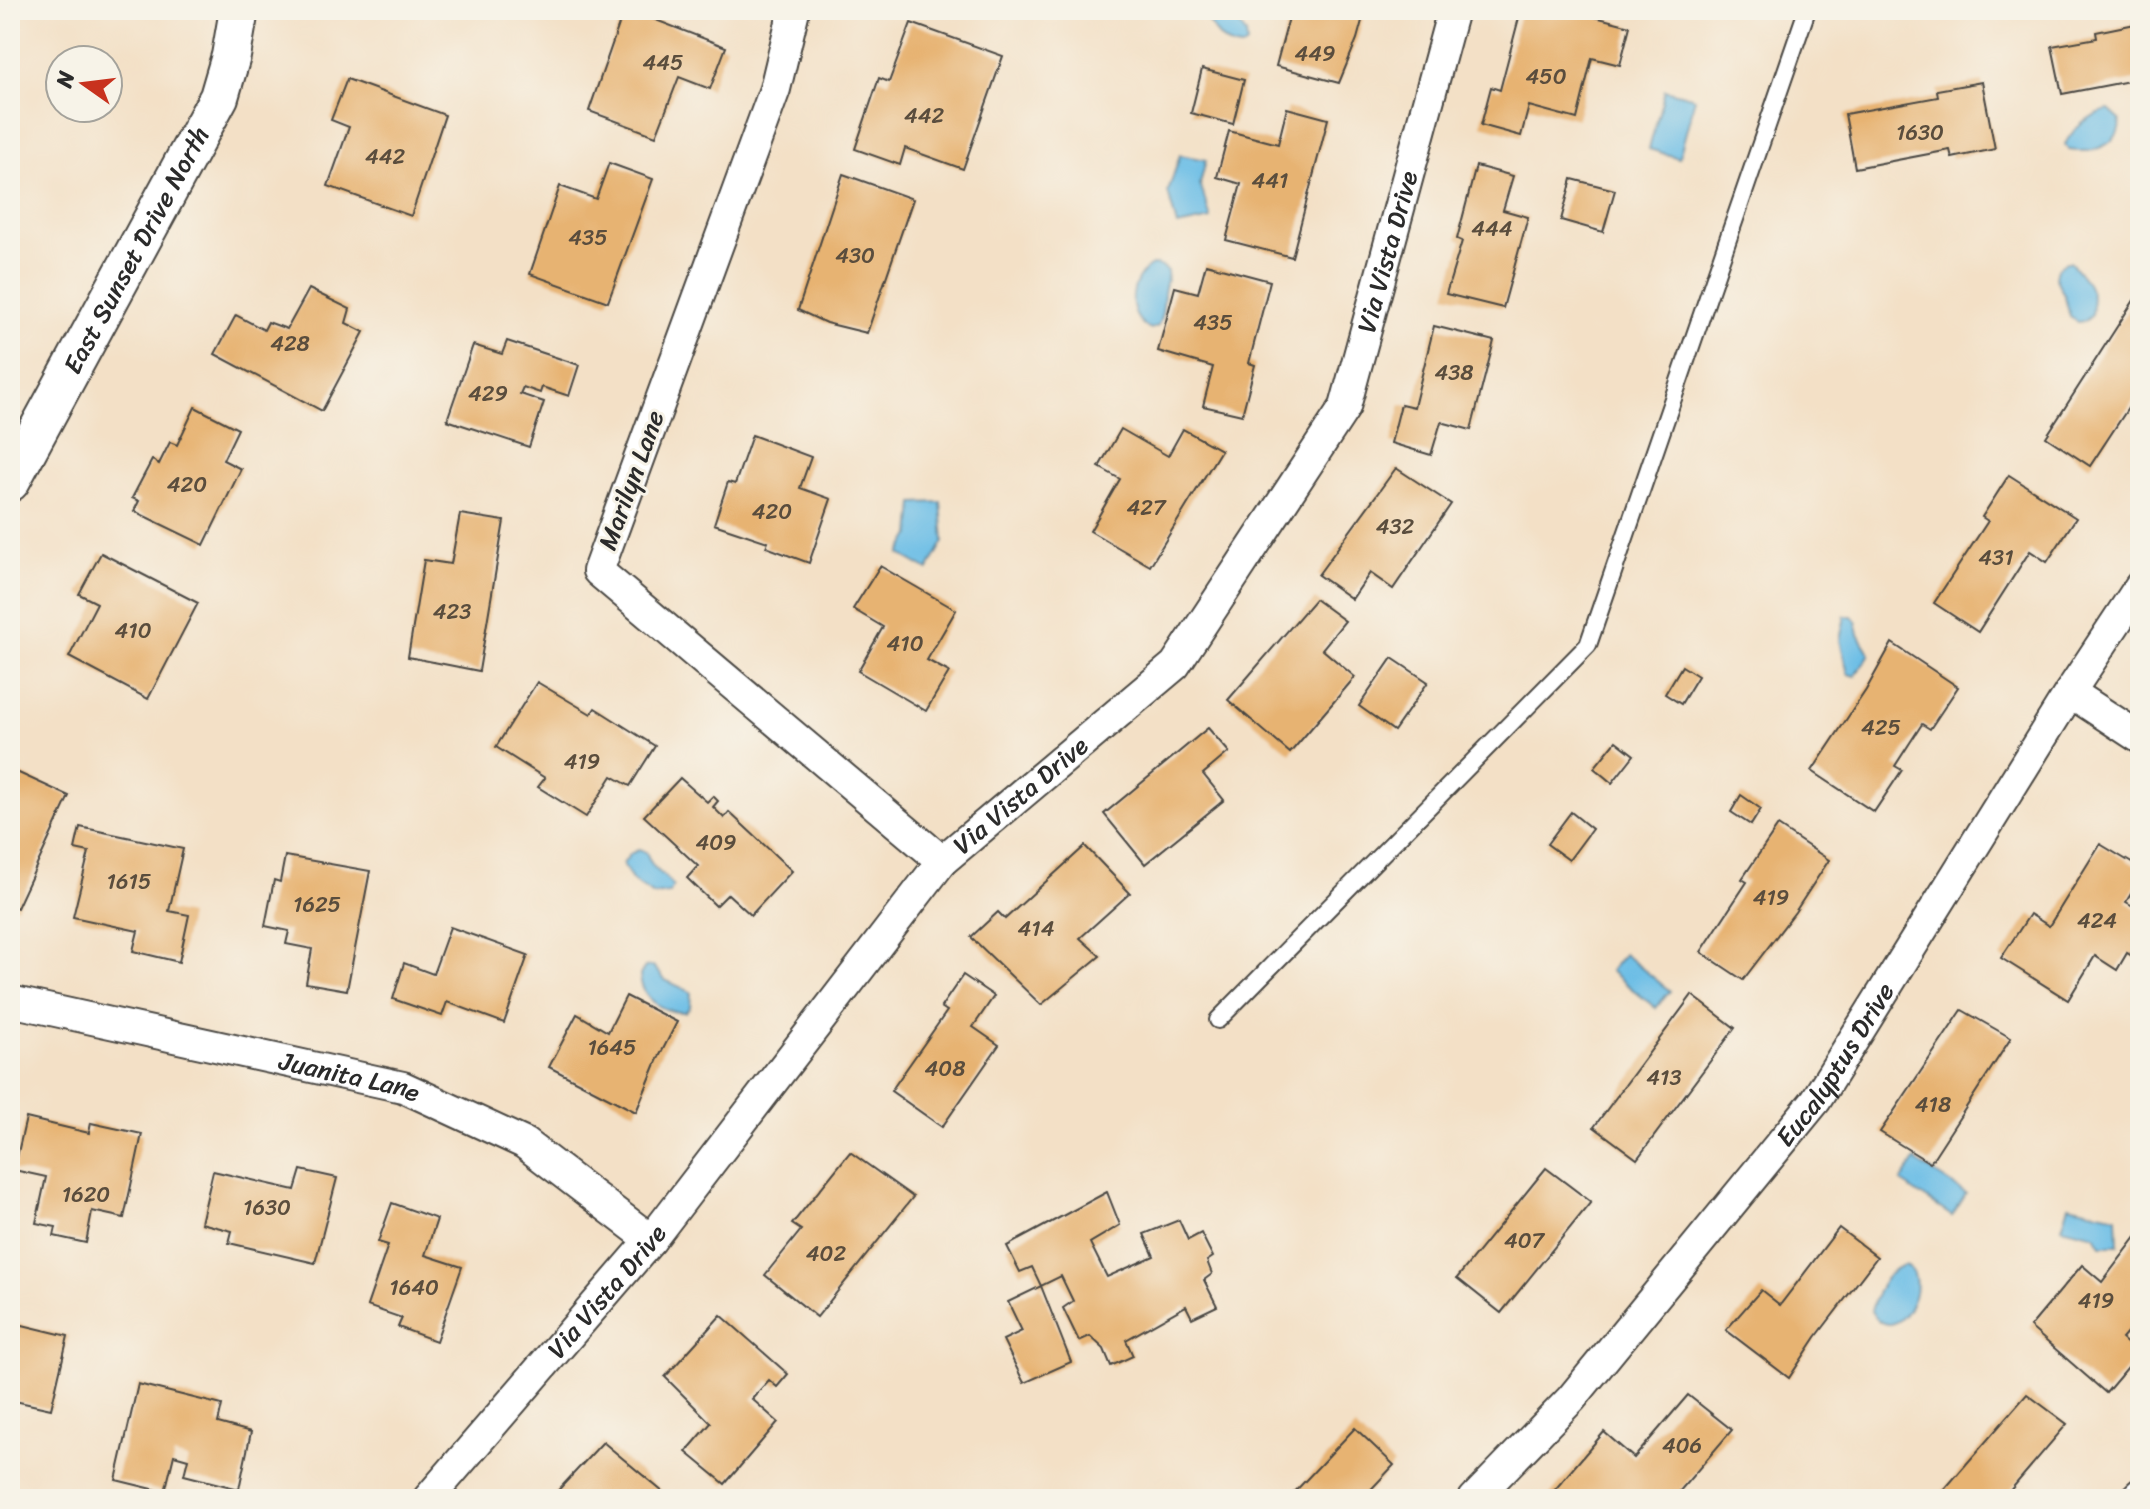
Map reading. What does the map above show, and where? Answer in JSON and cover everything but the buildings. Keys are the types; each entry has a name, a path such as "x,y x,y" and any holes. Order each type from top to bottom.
{"street":[{"name":"East Sunset Drive North","path":"10,482 219,97 231,56 239,10"},
{"name":"Marilyn Lane","path":"794,10 775,89 598,571 942,861"},
{"name":"Via Vista Drive","path":"428,1499 651,1240 942,861 1175,665 1345,407 1453,10"},
{"name":"Eucalyptus Drive","path":"1474,1499 1571,1399 1816,1100 2070,692 2140,586"},
{"path":"2070,692 2140,738"},
{"name":"Juanita Lane","path":"10,1001 403,1087 524,1143 651,1240"},
{"path":"2135,1499 2140,1494"}],"lane":[{"path":"1218,1020 1588,645 1807,10"}],"water":[{"path":"1205,10 1229,10 1246,34 1247,44 1242,48 1223,41"},
{"path":"1665,90 1695,98 1679,158 1649,149"},
{"path":"2109,110 2120,120 2116,136 2110,142 2086,151 2069,150 2065,145 2077,128 2096,114"},
{"path":"1180,155 1206,160 1200,184 1211,219 1177,226 1168,192"},
{"path":"2070,262 2080,274 2091,292 2092,315 2085,321 2078,322 2070,317 2055,277 2057,269"},
{"path":"1152,265 1164,268 1167,274 1161,318 1158,326 1151,329 1142,324 1137,316 1133,298 1138,279"},
{"path":"941,502 944,541 928,570 900,554 911,535 914,503"},
{"path":"1845,616 1852,616 1856,621 1860,638 1870,654 1855,676 1848,674 1840,640"},
{"path":"638,850 646,852 655,869 673,886 670,893 653,895 632,880 623,864 630,854"},
{"path":"1624,954 1670,991 1656,1008 1610,971"},
{"path":"653,966 665,980 691,992 690,1007 685,1012 661,1007 644,991 640,975 645,967"},
{"path":"1915,1160 1966,1194 1952,1216 1901,1182"},
{"path":"2069,1205 2117,1216 2118,1245 2101,1245 2095,1235 2062,1227"},
{"path":"1904,1265 1913,1272 1916,1284 1914,1297 1900,1319 1891,1324 1881,1322 1871,1311 1876,1297 1887,1277"}]}
